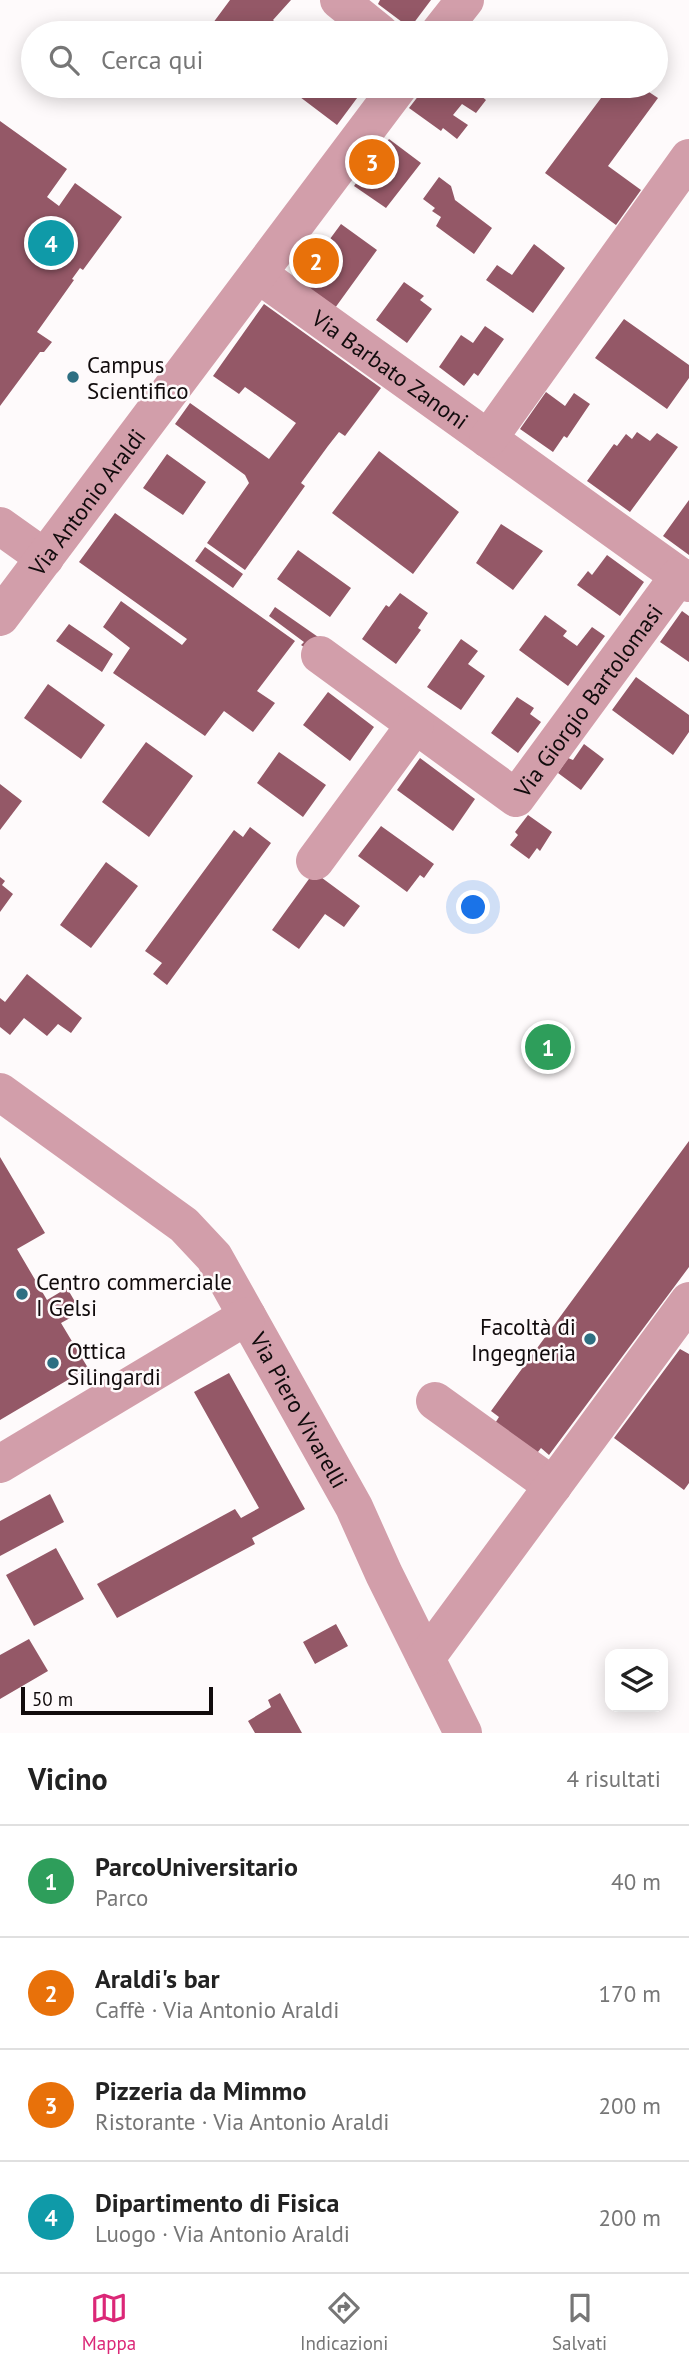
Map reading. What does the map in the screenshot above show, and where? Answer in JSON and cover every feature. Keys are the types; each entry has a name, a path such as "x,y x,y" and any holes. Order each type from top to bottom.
{"street":[{"path":"339,0 365,21"},
{"path":"449,21 466,0"},
{"name":"Via Antonio Araldi","path":"0,617 390,98"},
{"name":"Via Barbato Zanoni","path":"488,439 689,158"},
{"name":"Via Barbato Zanoni","path":"258,274 684,580"},
{"path":"0,526 46,558"},
{"name":"Via Giorgio Bartolomasi","path":"320,655 516,798 684,580"},
{"path":"315,861 415,725"},
{"name":"Via Piero Vivarelli","path":"0,1092 184,1225 214,1257 354,1507 463,1733"},
{"path":"426,1658 689,1301"},
{"path":"0,1464 247,1316"},
{"path":"435,1401 553,1486"}],"building":[{"path":"230,0 291,0 274,21 214,21"},
{"path":"380,0 431,0 415,21 401,21 378,4"},
{"path":"301,98 357,98 337,125"},
{"path":"417,98 486,100 476,113 462,104 453,115 468,125 457,139 409,108"},
{"path":"601,98 658,98 608,166 641,190 616,225 545,173"},
{"path":"0,121 67,169 47,197 59,206 75,183 122,217 83,270 80,268 37,332 52,342 44,352 40,352 0,406"},
{"path":"389,139 421,163 386,208 354,186"},
{"path":"439,177 451,186 455,200 492,228 474,254 436,226 441,217 432,211 435,208 423,199"},
{"path":"341,224 377,250 335,308 299,281"},
{"path":"534,244 565,268 533,313 486,280 497,265 512,275"},
{"path":"404,282 424,296 420,300 432,309 407,343 376,320"},
{"path":"264,304 381,388 345,436 339,432 328,446 301,483 305,486 245,570 207,543 249,483 245,475 175,424 190,403 269,459 296,423 245,387 239,394 213,376"},
{"path":"624,319 689,365 689,378 667,409 595,358"},
{"path":"485,326 504,339 478,376 474,373 464,386 439,367 461,335 473,343"},
{"path":"546,392 565,406 574,393 590,404 567,438 564,436 553,452 520,429"},
{"path":"637,432 650,441 657,433 678,447 630,512 587,481 614,444 617,446 626,434 632,439"},
{"path":"379,451 459,512 413,574 332,513"},
{"path":"167,454 206,482 183,515 143,488"},
{"path":"689,500 689,555 663,536"},
{"path":"115,513 295,641 257,691 275,703 253,732 224,711 205,736 113,673 130,648 103,627 121,601 182,645 187,639 79,562"},
{"path":"501,524 543,551 513,590 476,563"},
{"path":"205,547 243,574 233,588 195,561"},
{"path":"298,550 351,588 330,617 277,579"},
{"path":"607,555 644,582 620,616 577,585 588,571 592,575"},
{"path":"400,593 428,613 418,628 421,630 396,664 362,639 386,605 389,607"},
{"path":"275,607 321,639 311,652 301,645 304,642 269,616"},
{"path":"682,611 689,616 689,662 660,642"},
{"path":"545,615 567,631 563,636 577,646 592,627 605,636 568,686 519,650"},
{"path":"69,624 113,654 102,672 56,641"},
{"path":"461,639 478,651 468,664 485,676 461,710 427,687"},
{"path":"636,677 689,715 689,732 673,755 612,710"},
{"path":"48,684 105,725 81,759 24,718"},
{"path":"328,692 374,727 350,761 303,725"},
{"path":"517,697 534,708 530,714 541,722 518,753 491,733"},
{"path":"146,742 193,776 149,837 102,802"},
{"path":"584,744 604,759 581,790 558,773 568,758 573,760"},
{"path":"279,752 326,785 303,817 257,783"},
{"path":"420,758 475,799 453,831 397,790"},
{"path":"0,784 22,801 0,830"},
{"path":"528,815 552,832 540,851 537,848 529,859 510,845 518,835 515,832"},
{"path":"381,826 434,864 424,878 420,875 407,892 358,856"},
{"path":"250,827 271,843 167,985 153,974 162,963 145,951 234,830 243,837"},
{"path":"106,862 138,886 91,948 60,925"},
{"path":"314,872 360,906 344,927 325,914 299,949 272,930"},
{"path":"0,877 5,881 2,885 13,894 0,912"},
{"path":"27,974 82,1018 71,1033 58,1024 47,1036 24,1018 10,1035 0,1027 0,998 5,1002"},
{"name":"Facoltà di Ingegneria","path":"689,1141 689,1267 549,1455 541,1448 531,1461 490,1431 499,1417 491,1411"},
{"name":"Centro commerciale I Gelsi","path":"0,1157 45,1233 17,1249 47,1300 67,1288 81,1312 61,1323 88,1368 0,1420"},
{"path":"680,1349 689,1354 689,1483 684,1490 614,1438"},
{"path":"229,1373 305,1509 252,1538 255,1544 117,1618 97,1584 235,1509 241,1518 259,1508 194,1392"},
{"path":"50,1494 64,1522 0,1556 0,1521"},
{"path":"56,1548 84,1599 34,1626 6,1575"},
{"path":"336,1624 348,1646 315,1664 303,1642"},
{"path":"29,1639 48,1671 0,1699 0,1655"},
{"path":"280,1693 302,1733 255,1733 248,1721 271,1707 268,1700"}],"place":[{"name":"Pizzeria da Mimmo","path":"372,162"},
{"name":"Dipartimento di Fisica","path":"51,243"},
{"name":"Araldi's bar","path":"316,261"},
{"name":"Campus Scientifico","path":"73,377"},
{"name":"ParcoUniversitario","path":"548,1047"},
{"name":"Centro commerciale I Gelsi","path":"22,1294"},
{"name":"Facoltà di Ingegneria","path":"590,1339"},
{"name":"Ottica Silingardi","path":"53,1363"}]}
